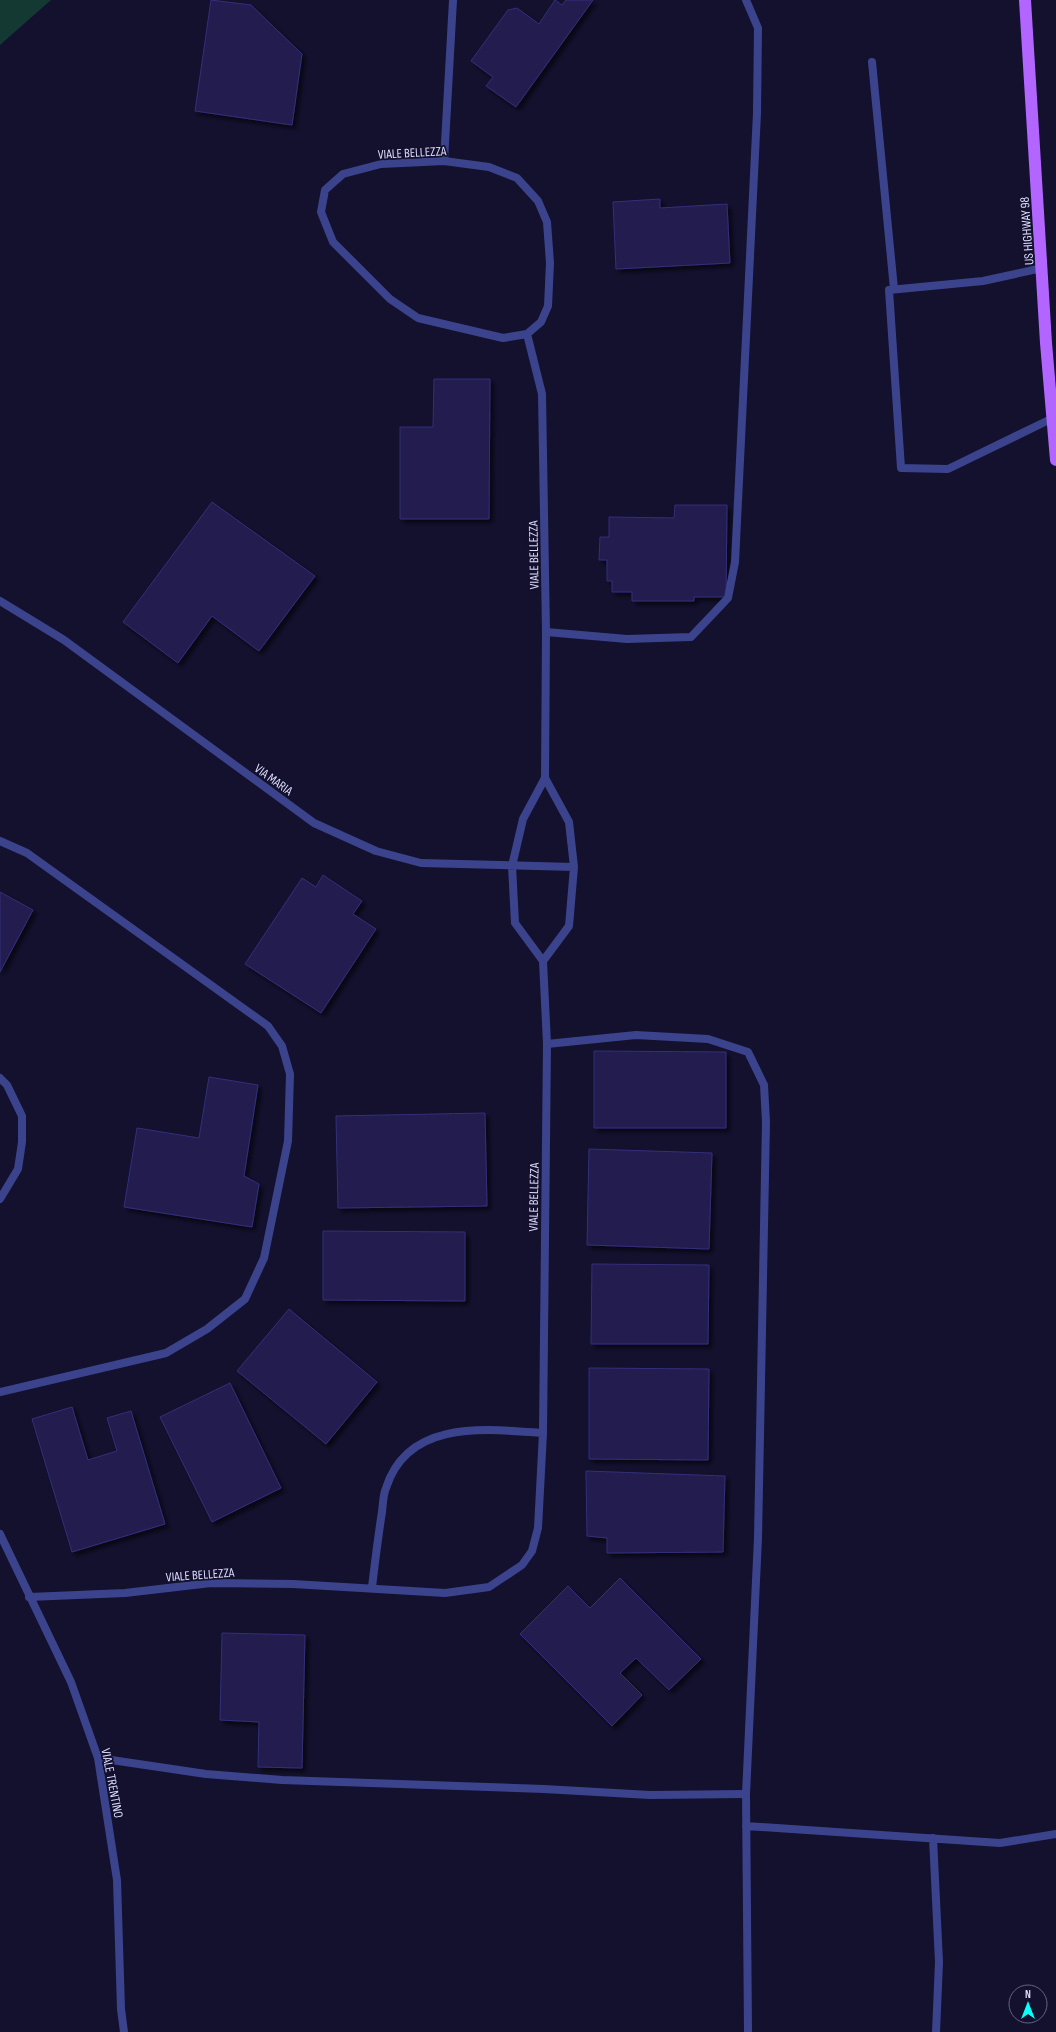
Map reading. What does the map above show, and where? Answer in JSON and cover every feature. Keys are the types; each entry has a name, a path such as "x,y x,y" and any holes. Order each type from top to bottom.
{"main road":[{"name":"US HIGHWAY 98","path":"1025,0 1056,460"}],"street":[{"path":"444,161 453,0"},
{"path":"546,632 627,639 691,637 728,598 735,562 756,113 758,28 746,0"},
{"path":"872,62 894,289"},
{"name":"VIALE BELLEZZA","path":"444,161 489,166 517,178 538,201 547,222 550,263 548,306 541,322 527,334 503,338 418,318 390,300 333,242 321,212 325,190 343,174 381,164 444,161"},
{"path":"1042,268 983,281 889,290 901,468 948,469 1052,418"},
{"name":"VIALE BELLEZZA","path":"29,1597 125,1593 211,1583 372,1587 445,1593 489,1587 522,1565 532,1551 538,1528 543,1433 547,1044 543,961 515,923 512,866 523,819 545,778 546,632 542,394 527,334"},
{"name":"VIA MARIA","path":"0,601 64,640 314,823 376,851 421,864 574,867"},
{"name":"VIALE BELLEZZA","path":"543,961 569,926 574,867 569,822 545,778"},
{"path":"0,841 27,853 268,1026 282,1046 290,1074 288,1141 276,1204 264,1258 245,1299 207,1329 166,1352 0,1392"},
{"path":"547,1044 636,1035 708,1039 748,1052 764,1086 766,1130 758,1530 746,1794 748,2032"},
{"path":"0,1078 7,1086 22,1116 22,1142 18,1169 0,1198"},
{"path":"372,1587 386,1488 397,1464 414,1447 447,1432 481,1429 543,1433"},
{"name":"VIALE TRENTINO","path":"0,1534 71,1682 98,1758 117,1880 121,2009 124,2032"},
{"path":"98,1758 206,1774 282,1780 544,1789 650,1795 746,1794"},
{"path":"746,1826 1000,1843 1056,1834"},
{"path":"933,1838 939,1962 936,2032"}],"green space":[{"path":"0,0 51,0 0,45"}],"building":[{"path":"211,0 251,5 302,54 292,125 195,111"},
{"path":"555,0 562,5 566,0 593,0 516,107 486,86 493,77 471,61 508,10 517,8 539,24"},
{"path":"660,199 660,208 727,204 730,263 616,269 613,202"},
{"path":"434,379 490,379 489,519 400,519 400,427 433,427"},
{"path":"212,502 315,576 259,651 212,616 178,663 123,622"},
{"path":"675,505 727,505 726,597 694,597 694,601 632,601 632,592 612,592 612,581 607,581 607,560 599,560 600,537 609,537 609,517 674,518"},
{"path":"323,875 362,901 353,914 376,929 321,1013 245,964 302,878 316,887"},
{"path":"0,892 33,910 0,972"},
{"path":"594,1051 726,1052 726,1128 594,1128"},
{"path":"209,1077 258,1085 244,1176 259,1184 252,1227 124,1207 137,1128 199,1138"},
{"path":"485,1113 487,1206 338,1208 336,1116"},
{"path":"589,1149 712,1153 709,1249 587,1245"},
{"path":"323,1231 465,1232 465,1301 323,1300"},
{"path":"592,1264 709,1265 708,1344 591,1344"},
{"path":"289,1309 377,1382 326,1444 237,1371"},
{"path":"589,1368 709,1369 708,1460 589,1459"},
{"path":"230,1383 281,1488 212,1522 160,1417"},
{"path":"72,1407 88,1460 117,1451 107,1418 131,1411 165,1524 72,1552 32,1419"},
{"path":"586,1471 725,1476 723,1552 607,1553 607,1538 587,1536"},
{"path":"620,1578 701,1659 669,1690 636,1658 620,1673 642,1695 612,1726 520,1634 568,1586 590,1608"},
{"path":"222,1633 305,1635 302,1768 258,1767 259,1722 220,1720"}]}
